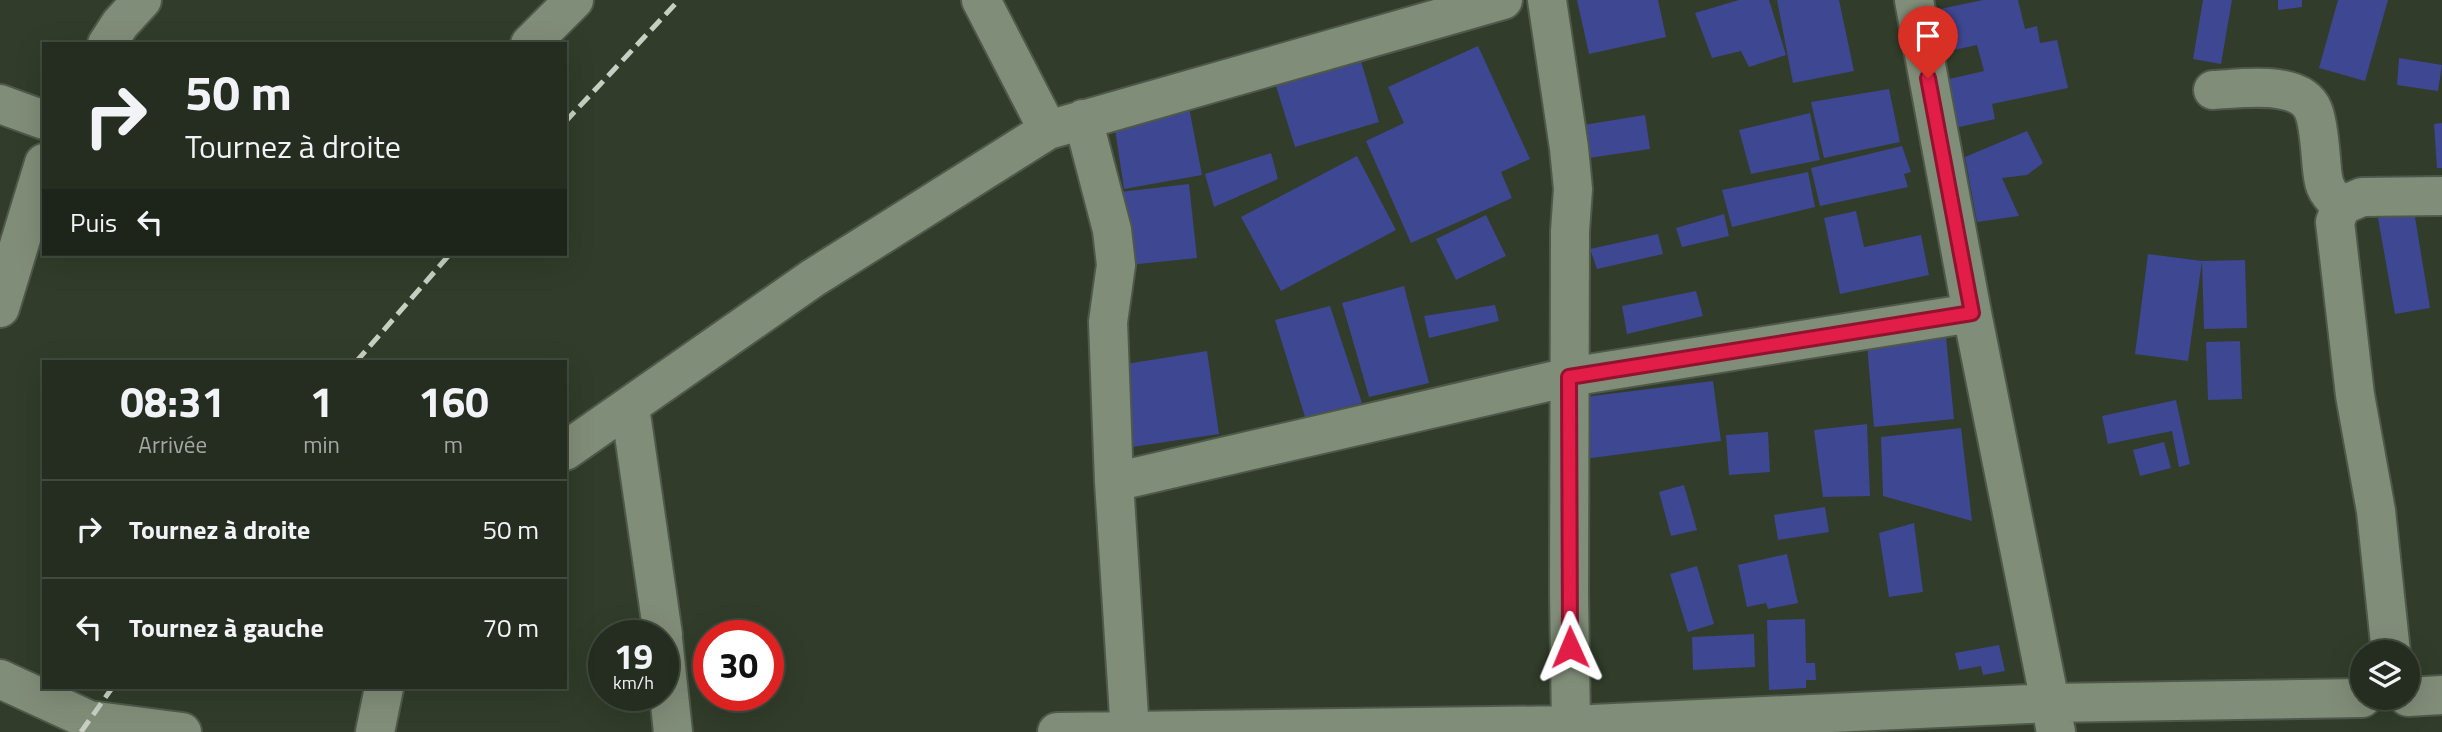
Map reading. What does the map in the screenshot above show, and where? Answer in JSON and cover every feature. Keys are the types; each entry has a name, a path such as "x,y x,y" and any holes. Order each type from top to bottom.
{"street":[{"path":"532,42 573,0"},
{"path":"981,0 1065,125 1112,230 1116,265 1108,322 1114,482 1130,731"},
{"path":"567,450 813,278 1065,125 1503,0"},
{"path":"1547,0 1573,189 1570,231 1569,377 1571,724"},
{"path":"1914,0 1972,313 2052,718"},
{"path":"2213,90 2277,88 2302,96 2313,110 2322,180 2330,196 2341,206"},
{"path":"0,104 42,119"},
{"path":"0,308 42,170"},
{"path":"2390,640 2376,511 2355,395 2335,222 2341,206 2362,197 2442,196"},
{"path":"1114,482 1569,377 1972,313"},
{"path":"630,407 661,620"},
{"path":"0,679 89,720 182,732"},
{"path":"375,732 384,689"},
{"path":"2420,696 2442,695"},
{"path":"1057,732 1446,729 1571,724 2052,718 2350,699"},
{"path":"671,711 673,732"}],"building":[{"path":"1577,0 1658,0 1666,37 1589,54"},
{"path":"1739,0 1769,0 1786,55 1749,67 1741,51 1712,58 1695,13"},
{"path":"1777,0 1839,0 1854,71 1793,83"},
{"path":"1983,0 2018,0 2025,29 2037,26 2040,43 2057,40 2068,88 1992,104 1995,119 1946,130 1936,82 1984,71 1977,45 1930,55 1921,13"},
{"path":"2203,0 2232,0 2221,64 2193,59"},
{"path":"2278,0 2302,0 2302,7 2278,10"},
{"path":"2338,0 2388,0 2365,81 2319,68"},
{"path":"1478,46 1530,159 1501,172 1512,198 1411,243 1366,141 1404,123 1388,87"},
{"path":"2399,58 2442,65 2438,91 2397,85"},
{"path":"1361,61 1379,122 1295,147 1276,86"},
{"path":"1889,89 1900,142 1824,158 1811,102"},
{"path":"1188,102 1202,175 1124,189 1113,116"},
{"path":"1810,113 1820,160 1751,174 1739,130"},
{"path":"1645,115 1650,149 1582,159 1577,126"},
{"path":"2442,123 2442,168 2437,168 2434,124"},
{"path":"2027,131 2043,163 2027,175 2002,178 2019,216 1977,222 1965,157"},
{"path":"1902,146 1911,172 1904,174 1908,187 1820,206 1811,168"},
{"path":"1271,153 1278,179 1214,207 1205,174"},
{"path":"1357,156 1396,230 1281,291 1241,217"},
{"path":"1808,172 1815,207 1732,227 1722,190"},
{"path":"1189,184 1197,258 1129,265 1120,192"},
{"path":"1856,211 1864,247 1921,235 1929,275 1840,294 1824,218"},
{"path":"2414,211 2430,308 2395,314 2378,218"},
{"path":"1724,214 1729,236 1682,247 1676,228"},
{"path":"1486,215 1506,256 1456,280 1436,239"},
{"path":"1658,234 1663,254 1597,269 1590,249"},
{"path":"2148,254 2202,261 2188,361 2135,354"},
{"path":"2245,260 2247,328 2204,329 2202,261"},
{"path":"1404,286 1429,383 1369,397 1342,303"},
{"path":"1696,291 1703,316 1627,334 1622,306"},
{"path":"1495,305 1499,321 1429,338 1424,316"},
{"path":"1330,306 1362,403 1305,417 1275,320"},
{"path":"1946,337 1954,419 1874,427 1867,344"},
{"path":"2240,341 2242,399 2208,400 2206,342"},
{"path":"1207,351 1219,434 1125,448 1113,366"},
{"path":"1713,381 1721,441 1584,459 1576,398"},
{"path":"2176,400 2190,464 2179,467 2172,431 2108,444 2102,416"},
{"path":"1867,424 1870,496 1823,497 1814,430"},
{"path":"1961,428 1972,521 1883,496 1881,437"},
{"path":"1768,432 1770,472 1729,475 1726,435"},
{"path":"2164,442 2171,468 2140,476 2133,450"},
{"path":"1684,485 1697,530 1671,536 1659,492"},
{"path":"1825,507 1829,532 1778,540 1774,515"},
{"path":"1914,523 1923,592 1889,597 1879,533"},
{"path":"1787,554 1798,603 1768,609 1766,603 1747,607 1738,565"},
{"path":"1697,566 1714,624 1688,632 1670,574"},
{"path":"1805,619 1806,663 1815,663 1816,680 1806,680 1806,688 1769,690 1767,620"},
{"path":"1754,634 1755,667 1693,670 1692,637"},
{"path":"1999,645 2005,671 1983,675 1981,666 1959,670 1955,653"}],"railway":[{"path":"567,120 679,0"},
{"path":"358,360 448,256"},
{"path":"81,732 111,689"}],"route":[{"path":"1570,647 1569,377 1972,313 1928,78"}]}
